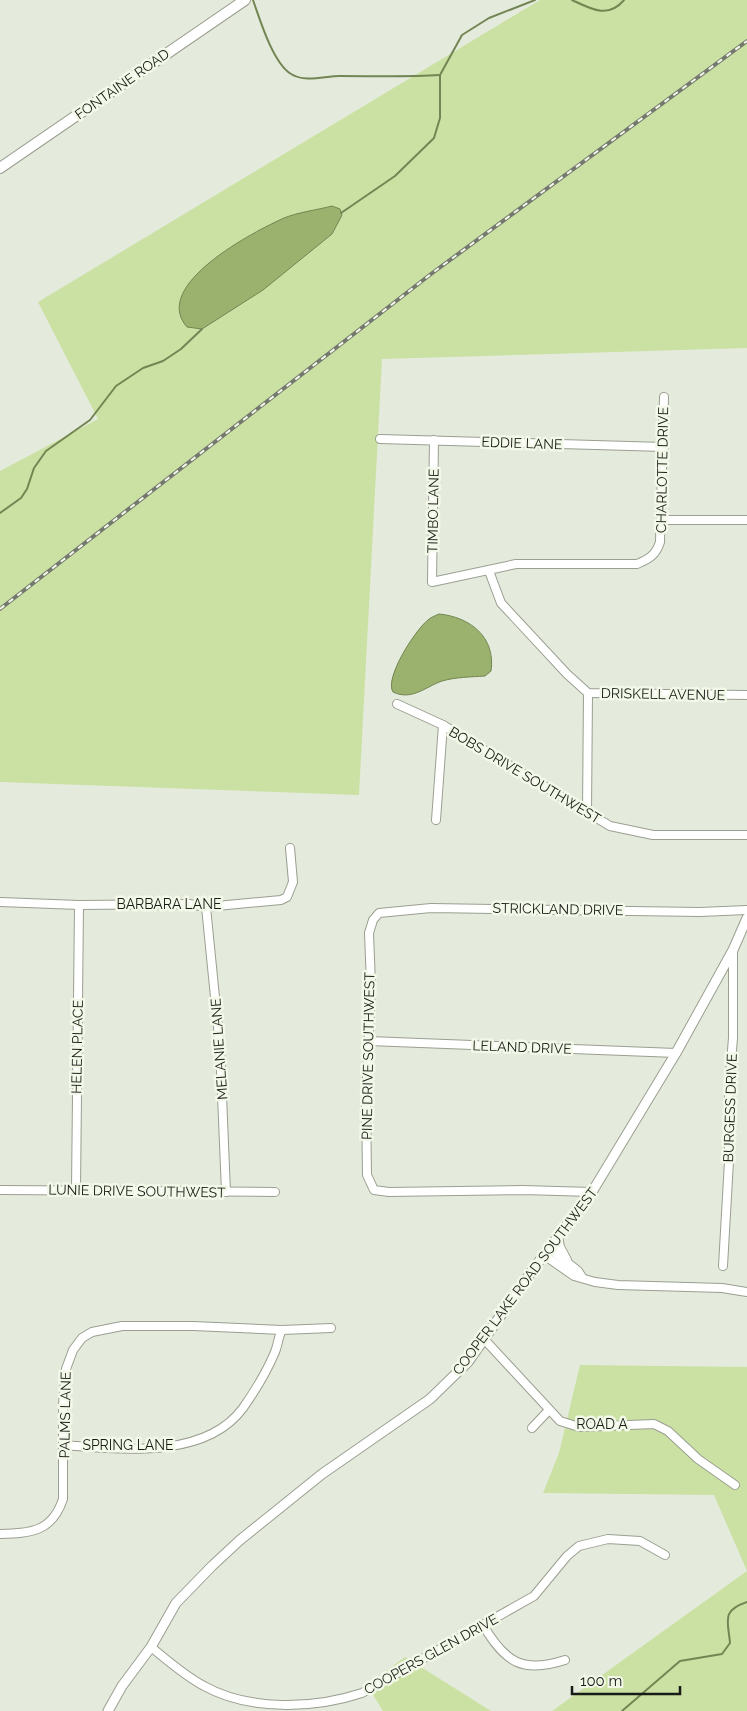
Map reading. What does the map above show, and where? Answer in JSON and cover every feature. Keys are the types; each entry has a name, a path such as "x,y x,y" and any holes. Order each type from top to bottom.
{"main road":[{"name":"FONTAINE ROAD","path":"0,168 245,0"}],"street":[{"name":"CHARLOTTE DRIVE","path":"432,582 516,564 637,564 649,559 657,552 660,542 664,397"},
{"name":"EDDIE LANE","path":"380,439 664,447"},
{"name":"TIMBO LANE","path":"432,582 434,440"},
{"path":"662,520 747,520"},
{"name":"DRISKELL AVENUE","path":"489,571 501,603 567,674 588,693 747,694"},
{"path":"587,812 588,693"},
{"name":"BOBS DRIVE SOUTHWEST","path":"397,704 443,725 610,826 653,835 747,836"},
{"path":"436,820 443,725"},
{"name":"BARBARA LANE","path":"0,902 78,905 189,904 206,907 269,902 287,897 293,882 290,848"},
{"name":"HELEN PLACE","path":"76,1190 78,905"},
{"name":"MELANIE LANE","path":"206,907 220,1047 226,1192"},
{"name":"STRICKLAND DRIVE","path":"373,920 379,913 432,908 700,912 747,910"},
{"name":"COOPER LAKE ROAD SOUTHWEST","path":"108,1711 122,1686 151,1647 176,1603 240,1540 322,1474 430,1399 468,1362 547,1251 592,1192 676,1053 733,950 747,918"},
{"name":"PINE DRIVE SOUTHWEST","path":"373,920 369,933 371,985 366,1174 374,1190 389,1192 523,1190 592,1192"},
{"name":"BURGESS DRIVE","path":"723,1266 732,1038 733,950"},
{"name":"LELAND DRIVE","path":"369,1041 676,1053"},
{"name":"LUNIE DRIVE SOUTHWEST","path":"0,1190 275,1192"},
{"path":"558,1236 560,1247 570,1264"},
{"path":"547,1251 570,1264 578,1270 582,1277"},
{"path":"547,1251 574,1276 618,1285 722,1288 747,1292"},
{"name":"PALMS LANE","path":"0,1534 36,1531 51,1521 59,1511 63,1499 66,1369 72,1350 82,1338 92,1332 122,1326 193,1326 282,1330 331,1328"},
{"name":"SPRING LANE","path":"64,1445 108,1448 172,1446 192,1443 208,1436 233,1419 242,1409 276,1350 282,1330"},
{"name":"ROAD A","path":"484,1339 560,1421 579,1427 654,1424 668,1431 698,1459 735,1485"},
{"path":"532,1428 549,1410"},
{"name":"COOPERS GLEN DRIVE","path":"151,1647 204,1687 238,1700 278,1704 338,1701 362,1693 534,1596 567,1556 586,1543 608,1539 640,1540 665,1555"},
{"path":"483,1625 499,1650 516,1662 528,1665 555,1663 565,1660"}],"shaded area":[{"path":"540,0 747,0 747,348 382,359 359,795 0,782 0,471 98,419 38,302"},
{"path":"332,206 340,209 342,215 332,234 263,290 202,329 187,327 179,311 182,294 194,277 211,262 231,247 284,218"},
{"path":"439,614 461,619 479,631 489,648 491,671 485,676 442,681 412,694 406,695 393,692 391,685 393,676 409,643 430,618"},
{"path":"580,1365 747,1367 747,1571 714,1495 543,1493 559,1453"},
{"path":"747,1571 747,1711 552,1711"},
{"path":"405,1657 491,1711 383,1711 367,1685"}],"waterway":[{"path":"253,0 263,29 278,61 291,74 297,77 309,79 340,76 440,75"},
{"path":"341,213 395,176 434,138 440,118 440,75 462,35 489,18 535,0"},
{"path":"572,0 593,9 606,11 618,6 624,0"},
{"path":"0,513 21,498 27,489 34,468 46,451 90,420 116,386 143,368 163,361 181,349 202,329"},
{"path":"622,1711 680,1661 722,1654 730,1643 728,1617 733,1609 747,1602"}],"railway":[{"path":"0,609 431,274 747,41"}]}
